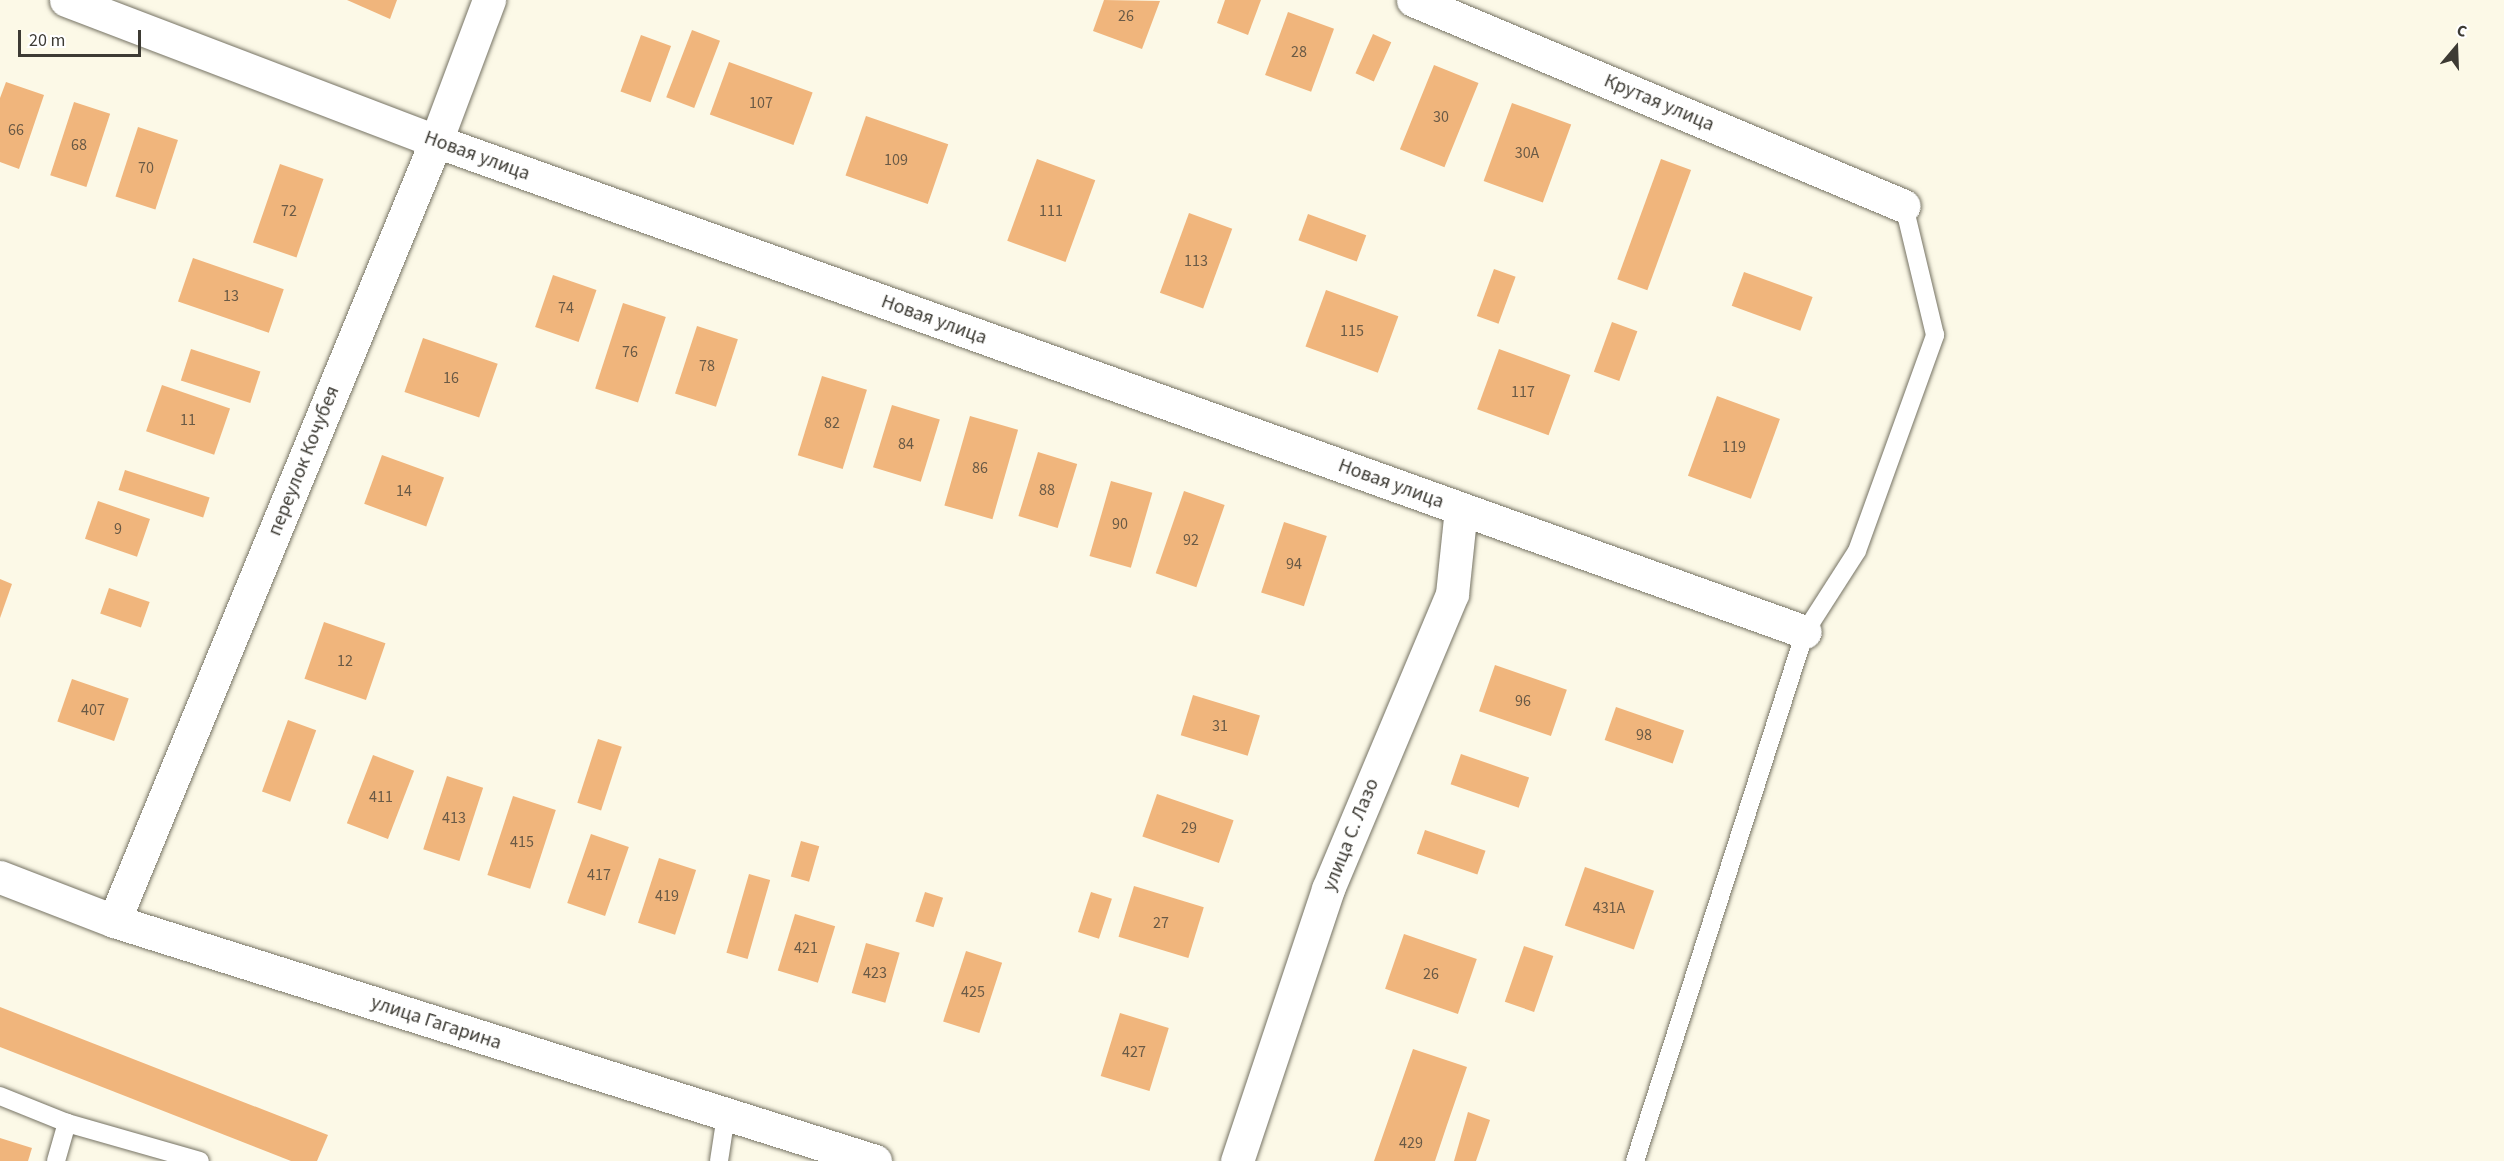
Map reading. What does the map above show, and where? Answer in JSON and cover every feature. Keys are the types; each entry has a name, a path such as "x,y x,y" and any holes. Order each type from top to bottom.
{"street":[{"name":"Новая улица","path":"66,0 436,141 1805,632"},
{"name":"переулок Кочубея","path":"114,921 436,141 489,0"},
{"name":"Крутая улица","path":"1413,0 1904,206"},
{"name":"улица С. Лазо","path":"1237,1161 1328,889 1452,594 1461,509"},
{"name":"улица Гагарина","path":"0,877 114,921 875,1161"}],"lane":[{"path":"1635,1161 1805,632 1857,551 1935,335 1904,206"},
{"path":"0,1096 67,1123 199,1161"},
{"path":"719,1161 726,1115"},
{"path":"56,1161 67,1123"}],"building":[{"path":"347,0 397,0 390,19"},
{"path":"1104,0 1160,1 1142,49 1093,31"},
{"path":"1225,0 1261,0 1248,35 1217,23"},
{"path":"1288,12 1334,29 1311,92 1265,75"},
{"path":"692,30 720,41 694,108 666,97"},
{"path":"1373,34 1391,42 1374,81 1356,73"},
{"path":"641,35 671,46 651,102 620,91"},
{"path":"729,62 813,92 793,145 710,115"},
{"path":"1434,65 1479,83 1444,167 1400,149"},
{"path":"6,82 44,95 19,169 0,162 0,98"},
{"path":"74,102 110,114 86,187 50,175"},
{"path":"1512,103 1571,125 1543,203 1484,181"},
{"path":"866,116 948,144 928,204 845,176"},
{"path":"138,127 178,140 155,209 115,196"},
{"path":"1037,159 1095,180 1066,262 1007,241"},
{"path":"1661,159 1691,170 1647,290 1617,279"},
{"path":"280,164 323,179 296,257 253,242"},
{"path":"1189,213 1232,229 1203,309 1160,293"},
{"path":"1308,214 1366,235 1357,262 1298,240"},
{"path":"193,258 284,289 269,333 178,301"},
{"path":"1494,269 1516,277 1499,324 1477,316"},
{"path":"1744,272 1813,297 1800,331 1732,306"},
{"path":"553,275 596,290 579,342 535,327"},
{"path":"1326,290 1398,316 1378,373 1305,346"},
{"path":"623,303 666,317 638,403 595,389"},
{"path":"1612,322 1637,331 1619,381 1594,372"},
{"path":"697,326 738,339 716,407 675,394"},
{"path":"423,338 498,364 479,418 404,392"},
{"path":"191,349 260,372 250,403 181,380"},
{"path":"1499,349 1570,375 1549,435 1477,409"},
{"path":"822,376 867,390 843,469 798,455"},
{"path":"162,385 230,408 214,455 146,431"},
{"path":"1717,396 1780,419 1751,499 1688,476"},
{"path":"892,405 940,420 921,482 873,467"},
{"path":"970,416 1018,430 992,519 944,505"},
{"path":"1038,452 1077,464 1058,528 1018,516"},
{"path":"382,455 444,478 426,526 364,504"},
{"path":"125,470 210,498 203,517 119,490"},
{"path":"1111,481 1152,493 1131,568 1090,556"},
{"path":"1184,491 1225,505 1196,587 1156,573"},
{"path":"98,501 150,519 137,557 85,539"},
{"path":"1284,522 1327,536 1304,606 1261,592"},
{"path":"0,579 12,584 0,618"},
{"path":"109,588 150,602 141,628 100,614"},
{"path":"324,622 385,643 366,700 304,679"},
{"path":"1495,665 1567,690 1551,736 1479,711"},
{"path":"72,679 129,699 114,741 57,722"},
{"path":"1193,695 1260,715 1248,756 1181,735"},
{"path":"1616,707 1684,730 1673,764 1605,740"},
{"path":"288,720 316,730 290,802 262,791"},
{"path":"598,739 622,747 601,810 577,803"},
{"path":"1461,754 1529,777 1519,808 1451,784"},
{"path":"373,755 414,771 388,839 347,823"},
{"path":"447,776 483,788 459,861 423,849"},
{"path":"1157,794 1234,820 1219,863 1142,837"},
{"path":"513,796 556,810 530,889 487,875"},
{"path":"1425,830 1486,851 1477,874 1417,854"},
{"path":"591,834 629,847 605,916 567,903"},
{"path":"801,841 819,846 809,882 791,877"},
{"path":"659,858 696,870 675,935 638,923"},
{"path":"1585,867 1654,891 1634,949 1565,926"},
{"path":"749,874 770,880 748,959 726,953"},
{"path":"1134,886 1204,907 1188,958 1119,937"},
{"path":"925,892 943,898 933,927 915,921"},
{"path":"1091,892 1112,899 1099,939 1078,932"},
{"path":"795,914 835,926 818,983 778,970"},
{"path":"1404,934 1477,959 1458,1014 1385,989"},
{"path":"866,943 900,953 885,1003 852,993"},
{"path":"1524,946 1553,956 1534,1012 1505,1002"},
{"path":"966,951 1002,963 979,1033 943,1021"},
{"path":"0,1007 328,1135 317,1161 291,1161 0,1047"},
{"path":"1120,1013 1169,1028 1149,1091 1101,1076"},
{"path":"1413,1049 1467,1067 1435,1161 1374,1161"},
{"path":"1468,1112 1490,1120 1476,1161 1454,1161"},
{"path":"0,1138 32,1148 28,1161 0,1161"}]}
